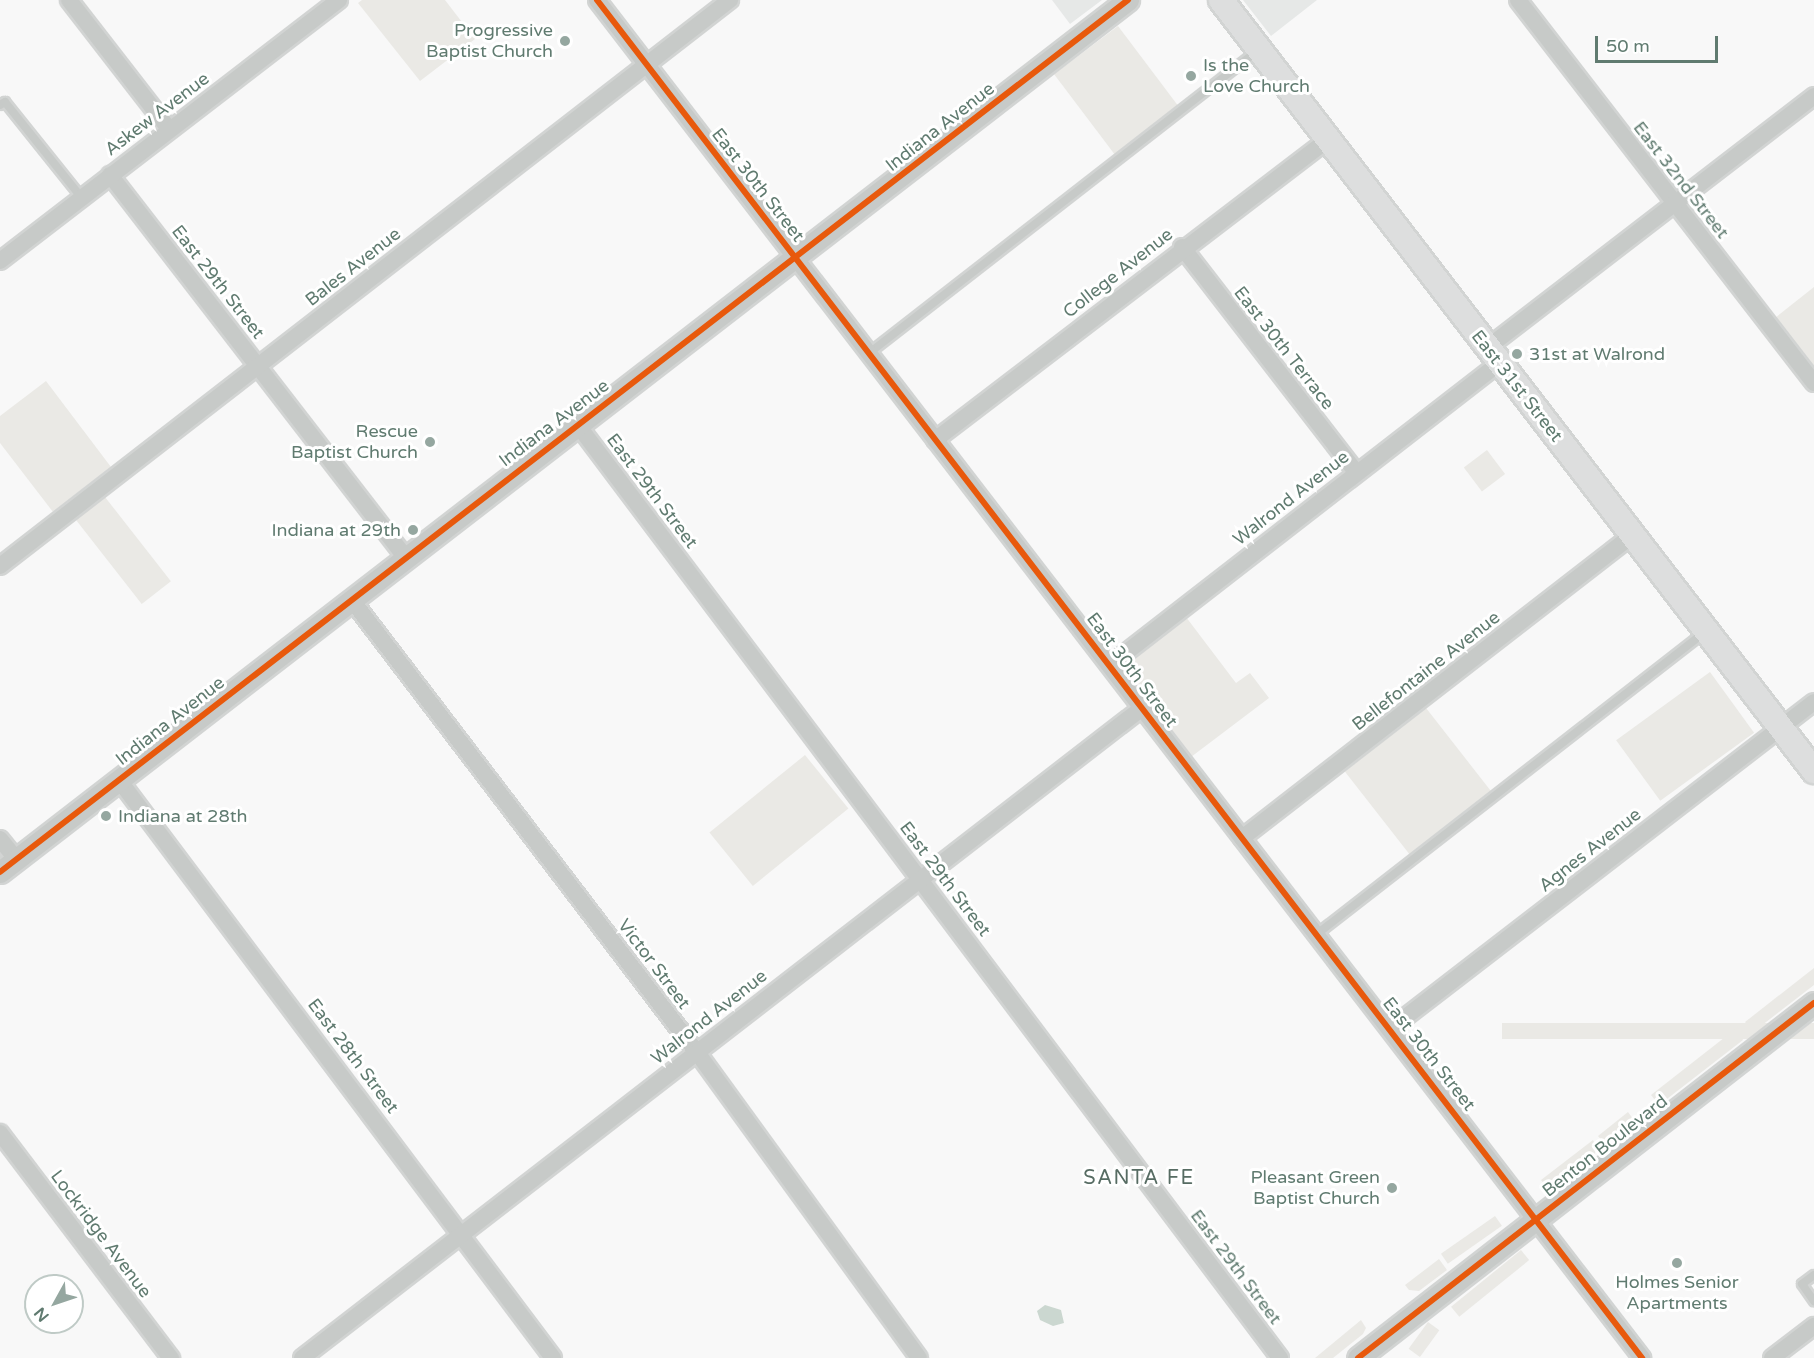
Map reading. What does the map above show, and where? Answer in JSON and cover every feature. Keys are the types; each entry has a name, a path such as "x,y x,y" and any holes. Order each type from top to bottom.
{"main road":[{"name":"East 31st Street","path":"1221,0 1814,771"}],"street":[{"path":"69,0 169,129"},
{"name":"Askew Avenue","path":"0,261 339,0"},
{"name":"East 30th Street","path":"597,0 1642,1358"},
{"name":"Bales Avenue","path":"0,566 730,0"},
{"name":"Indiana Avenue","path":"8,866 405,556 1128,0"},
{"name":"East 32nd Street","path":"1518,0 1814,383"},
{"name":"Walrond Avenue","path":"1110,664 1356,472 1675,203 1814,96"},
{"name":"College Avenue","path":"935,440 1182,247 1328,139"},
{"name":"East 29th Street","path":"110,175 405,556"},
{"name":"East 30th Terrace","path":"1182,247 1356,472"},
{"name":"East 29th Street","path":"577,424 921,878 1280,1358"},
{"name":"Bellefontaine Avenue","path":"1242,838 1633,535"},
{"name":"Victor Street","path":"351,599 696,1051 919,1358"},
{"name":"Agnes Avenue","path":"1390,1029 1814,702"},
{"name":"Walrond Avenue","path":"302,1358 1142,708"},
{"name":"East 28th Street","path":"119,780 463,1234 553,1358"},
{"path":"0,839 8,866"},
{"name":"Benton Boulevard","path":"1358,1358 1814,1003"},
{"name":"Lockridge Avenue","path":"0,1133 171,1358"},
{"path":"1772,1358 1814,1326"}],"lane":[{"path":"868,354 1259,49"},
{"path":"0,105 5,102 81,197"},
{"path":"1317,934 1707,631"},
{"path":"1814,1275 1802,1284 1814,1301"}],"shaded area":[{"path":"362,0 445,0 475,39 420,81 358,3"},
{"path":"1052,0 1102,0 1070,24"},
{"path":"1243,0 1317,0 1271,36"},
{"path":"1118,26 1179,107 1115,156 1054,74"},
{"path":"1814,287 1814,367 1775,318"},
{"path":"46,381 111,467 53,512 0,443 0,416"},
{"path":"1487,450 1505,474 1482,491 1464,467"},
{"path":"105,497 171,581 142,604 76,520"},
{"path":"1186,617 1236,683 1250,673 1269,698 1191,757 1125,666"},
{"path":"1710,672 1754,733 1660,801 1616,740"},
{"path":"1426,708 1491,792 1410,855 1345,771"},
{"path":"805,755 848,809 753,886 709,832"},
{"path":"1814,968 1814,985 1757,1029 1749,1027 1745,1022"},
{"path":"1502,1023 1814,1023 1814,1039 1502,1039"},
{"path":"1738,1027 1743,1040 1663,1102 1655,1100 1651,1095"},
{"path":"1628,1112 1636,1123 1610,1143 1603,1142 1598,1136"},
{"path":"1593,1140 1597,1148 1594,1155 1549,1190 1541,1180"},
{"path":"1495,1216 1502,1226 1448,1264 1441,1254"},
{"path":"1521,1250 1529,1260 1459,1317 1451,1307"},
{"path":"1439,1259 1447,1270 1419,1291 1409,1290 1405,1285"},
{"path":"1045,1305 1061,1310 1064,1323 1053,1326 1040,1320 1037,1311"},
{"path":"1361,1320 1366,1328 1363,1334 1333,1358 1315,1358"},
{"path":"1428,1322 1439,1330 1420,1357 1409,1349"}],"cycle path":[{"path":"597,0 1642,1358"},
{"path":"0,872 1128,0"},
{"path":"1358,1358 1814,1003"}],"place":[{"name":"Progressive Baptist Church","path":"565,41"},
{"name":"Is the Love Church","path":"1191,76"},
{"name":"31st at Walrond","path":"1517,354"},
{"name":"Rescue Baptist Church","path":"430,442"},
{"name":"Indiana at 29th","path":"413,530"},
{"name":"Indiana at 28th","path":"106,816"},
{"name":"Pleasant Green Baptist Church","path":"1392,1188"},
{"name":"Holmes Senior Apartments","path":"1677,1263"}],"district":[{"name":"SANTA FE","path":"1139,1178"}]}
